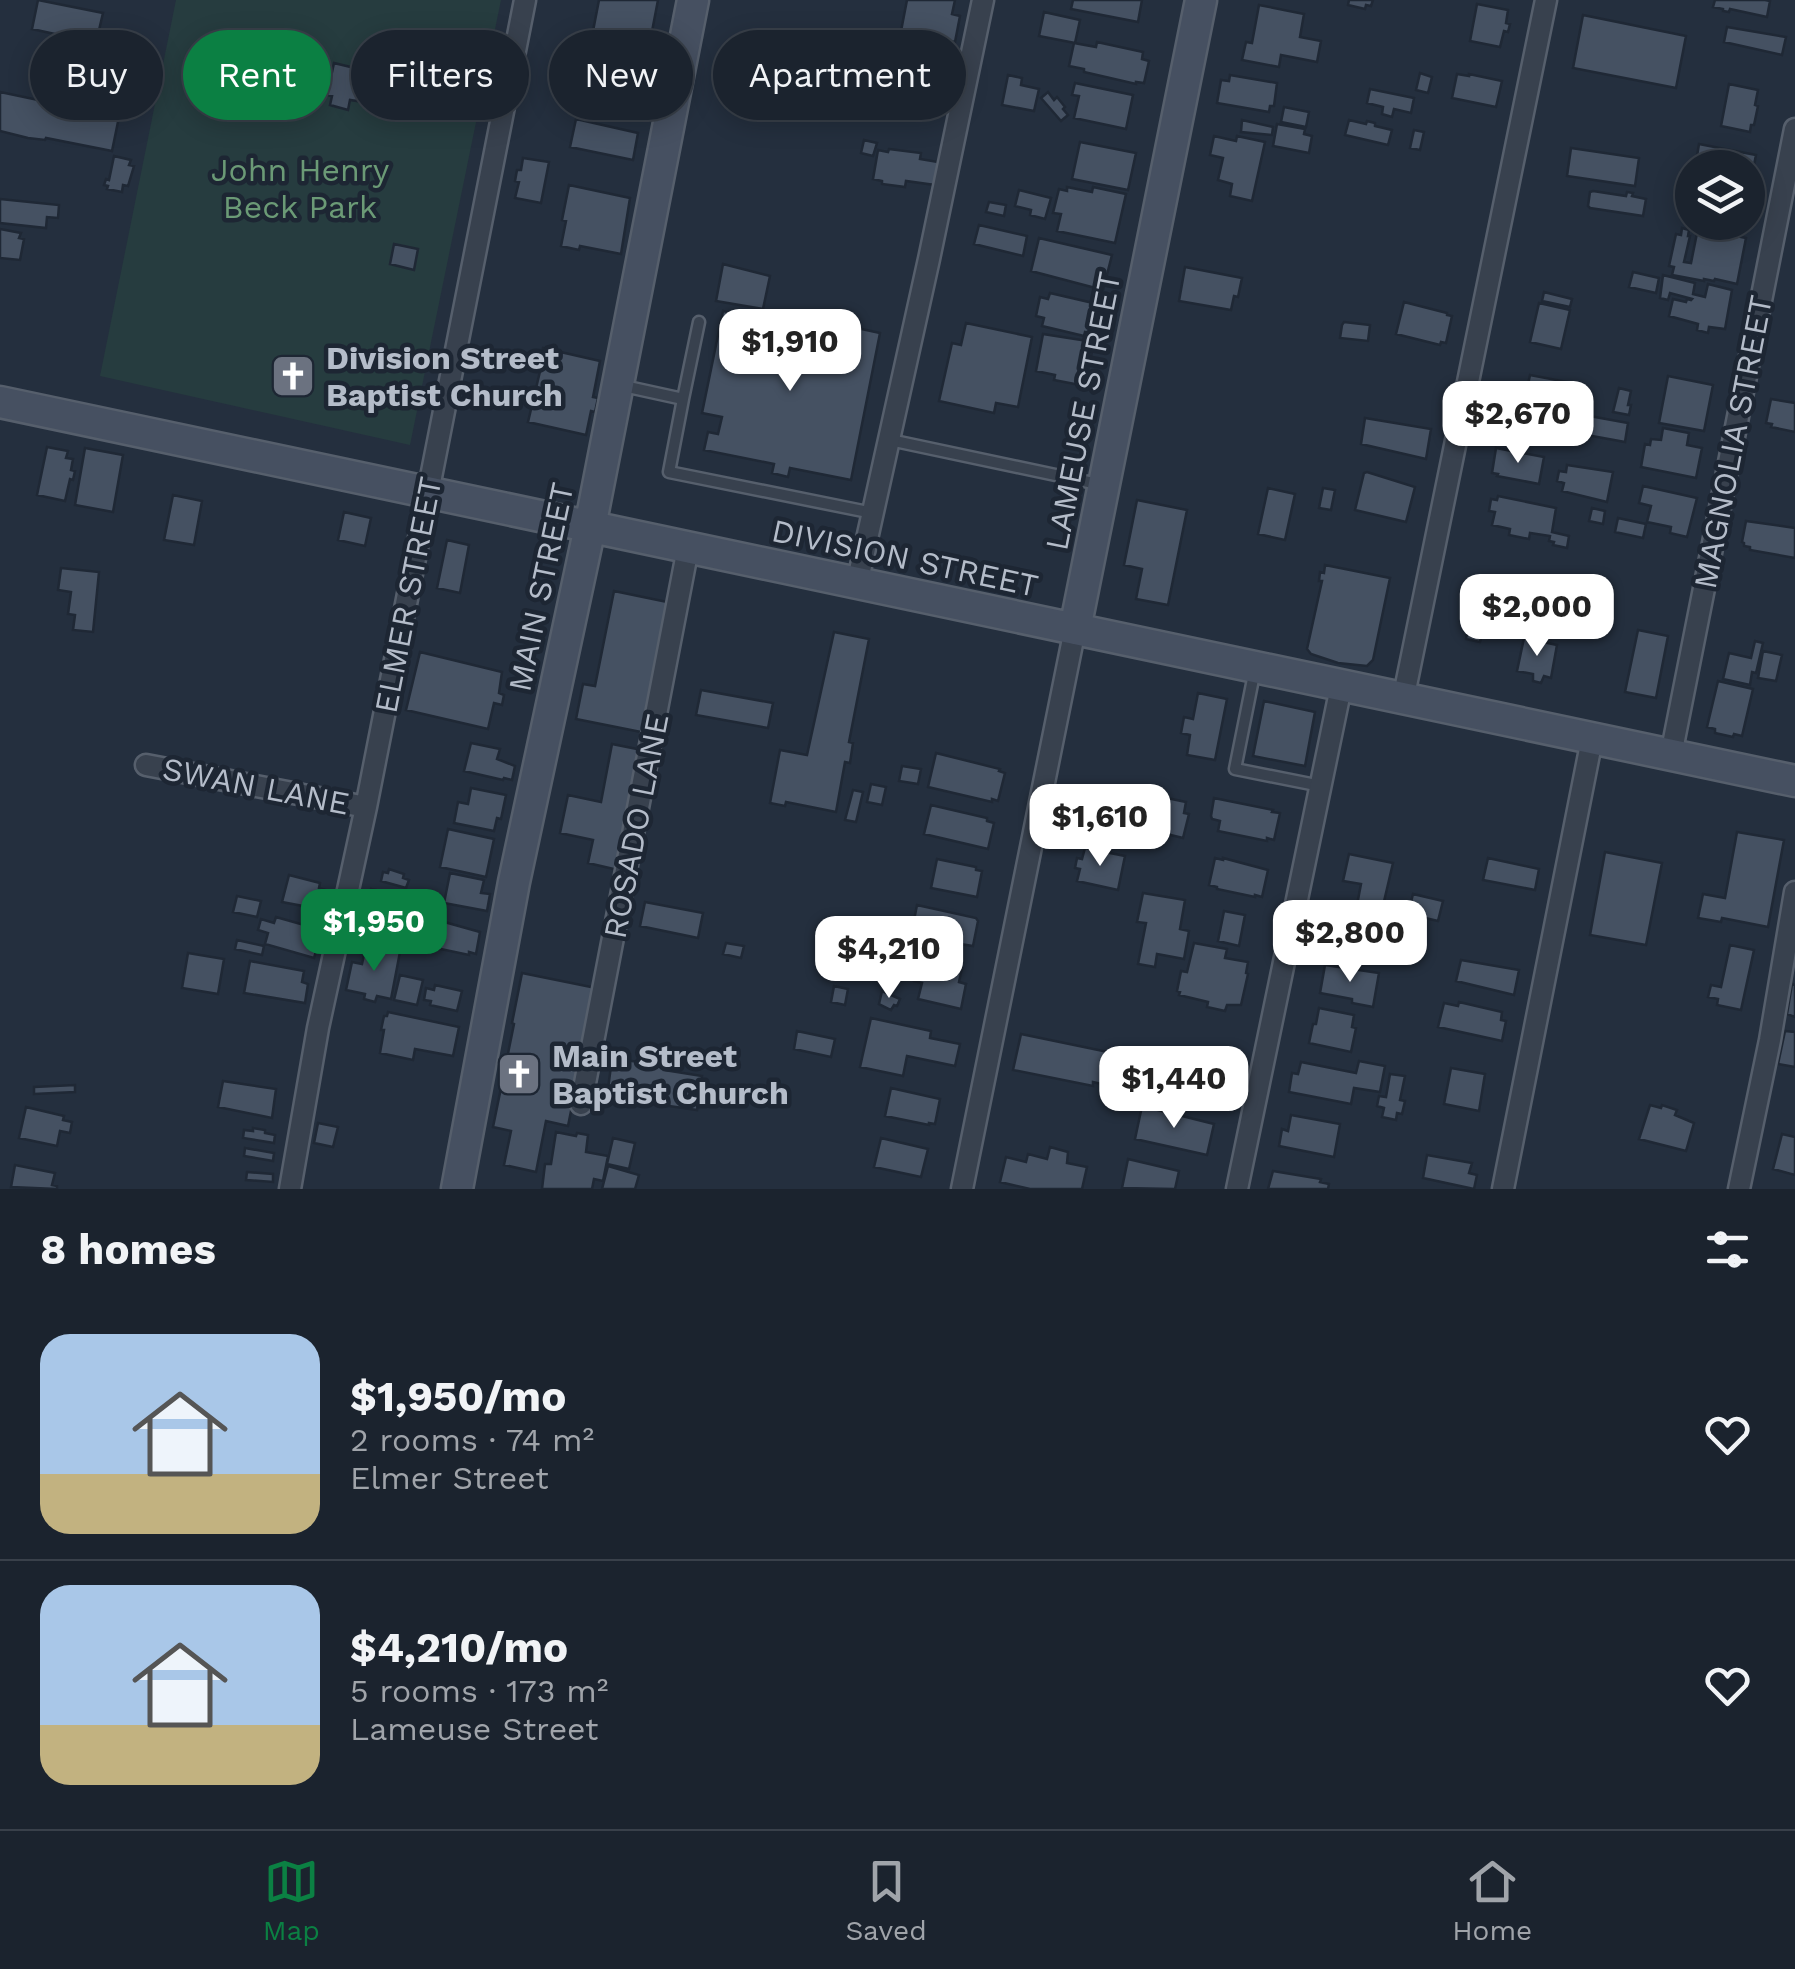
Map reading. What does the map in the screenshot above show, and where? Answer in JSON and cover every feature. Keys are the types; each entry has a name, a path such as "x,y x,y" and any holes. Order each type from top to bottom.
{"street":[{"name":"ELMER STREET","path":"290,1189 318,1028 366,807 525,0"},
{"name":"MAIN STREET","path":"457,1189 514,882 590,528 693,0"},
{"path":"857,584 982,0"},
{"name":"LAMEUSE STREET","path":"962,1189 1201,0"},
{"path":"1403,700 1546,0"},
{"name":"MAGNOLIA STREET","path":"1671,755 1795,128"},
{"name":"DIVISION STREET","path":"0,402 1795,781"},
{"name":"ROSADO LANE","path":"582,1104 688,548"},
{"path":"1236,1189 1341,687"},
{"path":"1503,1189 1592,739"},
{"name":"SWAN LANE","path":"146,765 366,807"},
{"path":"1739,1189 1795,892"}],"lane":[{"path":"699,322 669,472 872,513"},
{"path":"618,384 683,399"},
{"path":"889,440 1104,485"},
{"path":"1255,668 1235,769 1320,786"}],"green space":[{"name":"John Henry Beck Park","path":"176,0 501,0 495,30 351,30 351,120 476,120 410,445 100,376 152,120 163,120 163,64"}],"building":[{"path":"38,0 103,13 99,30 32,29"},
{"path":"599,0 658,0 652,30 593,30"},
{"path":"907,0 955,0 952,14 960,16 957,30 901,30"},
{"path":"1073,0 1142,0 1138,22 1071,9"},
{"path":"1349,0 1373,0 1365,9 1348,5"},
{"path":"1715,0 1770,1 1767,17 1723,11 1713,7"},
{"path":"1477,4 1508,10 1506,23 1510,24 1500,47 1470,41"},
{"path":"1259,5 1304,14 1300,37 1321,41 1317,62 1281,55 1279,67 1242,60 1246,42 1252,43"},
{"path":"1044,12 1080,20 1075,43 1039,36"},
{"path":"1583,15 1686,36 1676,88 1573,68"},
{"path":"1727,27 1786,37 1782,55 1724,42"},
{"path":"1097,42 1143,52 1142,59 1149,61 1144,83 1069,66 1074,43 1096,47"},
{"path":"334,63 351,67 348,110 331,105"},
{"path":"1420,73 1432,77 1428,93 1416,90"},
{"path":"1457,74 1502,81 1496,107 1452,98"},
{"path":"1008,75 1022,78 1021,85 1039,89 1034,111 1002,105"},
{"path":"1230,75 1277,83 1274,106 1270,106 1269,112 1217,103 1221,80 1229,81"},
{"path":"1075,83 1133,95 1126,129 1074,118 1079,96 1072,95"},
{"path":"1729,84 1758,90 1750,132 1721,126"},
{"path":"1370,89 1414,98 1411,113 1394,109 1392,117 1382,114 1383,107 1367,103"},
{"path":"0,92 30,98 30,120 118,120 112,151 0,131"},
{"path":"1048,92 1065,107 1068,115 1061,121 1041,98"},
{"path":"1284,107 1309,112 1306,127 1281,122"},
{"path":"576,120 638,133 633,160 570,147"},
{"path":"1242,120 1273,127 1272,135 1241,132"},
{"path":"1349,120 1366,124 1367,121 1392,130 1388,145 1345,135"},
{"path":"1277,124 1305,129 1304,134 1312,136 1309,153 1273,146"},
{"path":"1414,130 1424,132 1420,150 1410,148"},
{"path":"1214,136 1265,142 1252,201 1230,196 1232,184 1218,180 1223,158 1210,155"},
{"path":"864,140 877,143 873,156 861,153"},
{"path":"1080,142 1136,153 1128,190 1072,179"},
{"path":"1699,144 1730,150 1698,150"},
{"path":"1571,148 1639,158 1635,186 1567,176"},
{"path":"878,150 921,153 920,159 938,162 935,185 906,181 905,187 873,179"},
{"path":"114,156 131,160 129,165 134,166 122,192 104,185 109,180"},
{"path":"523,158 549,162 541,203 515,198 517,170 521,170"},
{"path":"569,185 630,198 621,254 561,246"},
{"path":"1067,187 1092,192 1093,187 1126,194 1115,243 1057,231 1061,214 1053,213 1059,189 1067,191"},
{"path":"1019,190 1051,198 1045,219 1015,206"},
{"path":"1593,191 1626,196 1627,192 1646,199 1643,216 1590,208"},
{"path":"0,199 59,205 58,218 47,217 46,228 0,223"},
{"path":"989,202 1006,205 1004,216 986,212"},
{"path":"979,225 1027,236 1023,256 974,244"},
{"path":"0,229 21,233 19,238 24,239 20,260 0,258"},
{"path":"1039,238 1112,255 1103,290 1031,271"},
{"path":"1675,239 1689,240 1684,262 1691,263 1696,240 1746,240 1737,284 1672,275 1674,267 1669,266"},
{"path":"394,244 418,249 414,270 390,264"},
{"path":"723,264 770,276 763,309 716,301"},
{"path":"1185,267 1242,278 1231,310 1179,301"},
{"path":"1633,272 1659,278 1656,293 1629,287"},
{"path":"1663,275 1695,283 1693,294 1705,297 1708,284 1732,290 1725,329 1709,327 1708,333 1697,330 1698,324 1669,316 1673,299 1692,299 1670,293 1668,300 1660,298"},
{"path":"1544,292 1572,299 1570,307 1542,301"},
{"path":"1050,293 1093,303 1092,307 1099,309 1098,315 1102,316 1100,327 1095,326 1093,334 1085,332 1084,336 1042,326 1044,318 1036,316 1040,297 1048,299"},
{"path":"1404,302 1452,316 1446,343 1440,345 1396,334"},
{"path":"1539,303 1570,310 1561,349 1530,342"},
{"path":"723,311 832,332 834,323 880,333 851,480 790,468 788,477 772,473 774,464 704,450 708,432 718,434 722,417 702,413"},
{"path":"1344,322 1370,325 1368,341 1340,338"},
{"path":"966,323 1032,337 1018,407 996,403 994,413 939,401 952,343 961,345"},
{"path":"1043,334 1094,342 1085,386 1054,380 1055,375 1036,371"},
{"path":"543,348 600,361 593,397 598,398 586,435 528,422"},
{"path":"1530,375 1575,386 1572,405 1563,403 1561,411 1524,404"},
{"path":"1668,376 1713,385 1704,431 1659,423"},
{"path":"1619,388 1631,391 1629,415 1613,412"},
{"path":"1771,399 1795,403 1795,432 1766,423"},
{"path":"1511,409 1555,418 1550,444 1498,432 1503,411"},
{"path":"1562,411 1628,423 1625,442 1559,430"},
{"path":"1365,418 1431,429 1426,459 1361,444"},
{"path":"1663,428 1689,433 1687,445 1702,448 1696,478 1641,467 1645,444 1650,445 1651,439 1661,440"},
{"path":"47,447 68,451 66,458 73,459 71,470 75,471 65,501 37,495"},
{"path":"85,448 123,455 113,512 75,505"},
{"path":"1496,448 1544,457 1539,484 1492,473"},
{"path":"1567,465 1613,472 1607,502 1562,491 1564,483 1557,481 1559,471 1566,472"},
{"path":"1367,472 1415,487 1406,522 1355,510"},
{"path":"1643,486 1697,498 1687,537 1670,533 1671,527 1647,522 1651,506 1639,503"},
{"path":"1268,488 1295,494 1285,540 1258,534"},
{"path":"1323,488 1335,490 1331,510 1319,508"},
{"path":"173,495 202,501 194,545 164,540"},
{"path":"1498,496 1556,508 1552,532 1569,536 1567,548 1553,545 1550,536 1530,533 1529,539 1509,535 1510,529 1492,525 1495,512 1489,511 1491,499 1497,500"},
{"path":"1137,500 1187,510 1168,605 1136,599 1142,569 1124,565"},
{"path":"1592,508 1605,511 1603,524 1589,521"},
{"path":"344,512 371,518 365,546 338,540"},
{"path":"1618,518 1646,524 1643,538 1615,532"},
{"path":"1746,521 1795,528 1795,558 1744,546"},
{"path":"447,540 469,545 460,593 437,588"},
{"path":"1325,565 1390,578 1373,660 1367,666 1338,663 1307,649 1322,581 1320,572 1324,573"},
{"path":"61,568 99,572 93,632 73,630 75,615 68,614 71,592 58,590"},
{"path":"614,591 672,603 646,733 576,719 583,684 595,686"},
{"path":"1468,628 1483,631 1480,642 1466,639"},
{"path":"1638,630 1668,636 1656,698 1625,692"},
{"path":"834,632 869,639 849,742 853,743 850,763 845,762 836,812 786,802 785,806 770,803 780,750 807,755"},
{"path":"1524,638 1557,645 1551,678 1544,676 1541,683 1533,681 1533,674 1517,671"},
{"path":"1755,641 1763,643 1750,685 1723,679 1729,653 1751,658"},
{"path":"1763,651 1782,655 1776,681 1758,678"},
{"path":"420,652 502,672 502,705 494,703 488,729 406,710"},
{"path":"1718,681 1753,689 1742,736 1715,733 1715,729 1707,727"},
{"path":"701,690 773,703 768,728 696,715"},
{"path":"1198,693 1227,699 1215,760 1187,755 1190,735 1181,733 1184,717 1193,719"},
{"path":"1264,701 1315,712 1305,766 1253,756"},
{"path":"471,743 500,749 497,759 515,766 512,780 464,771"},
{"path":"612,744 642,750 618,870 588,863 593,840 560,833 568,795 601,802"},
{"path":"936,753 1000,769 1005,773 998,801 928,787"},
{"path":"902,766 921,769 918,784 899,781"},
{"path":"871,784 886,787 882,805 867,802"},
{"path":"1096,787 1135,796 1128,828 1089,821 1091,811 1086,810"},
{"path":"471,788 506,795 494,831 454,823 458,802 468,804"},
{"path":"853,790 863,792 856,822 845,820"},
{"path":"1162,797 1186,802 1184,813 1189,814 1183,838 1154,831"},
{"path":"1214,798 1280,813 1274,840 1218,831 1220,821 1211,816"},
{"path":"931,805 994,823 988,849 924,834"},
{"path":"448,829 494,839 486,877 440,867"},
{"path":"1737,832 1784,840 1768,927 1722,918 1721,922 1698,918 1703,894 1725,898"},
{"path":"1085,848 1125,856 1118,890 1077,881 1077,858 1082,859"},
{"path":"1605,852 1662,863 1646,945 1590,935"},
{"path":"1349,854 1393,863 1382,910 1357,905 1361,884 1343,881"},
{"path":"1215,858 1268,870 1262,897 1209,885"},
{"path":"1488,858 1539,869 1535,890 1483,880"},
{"path":"937,859 982,871 977,897 931,888"},
{"path":"389,869 404,874 403,878 409,880 406,888 381,881 383,872 388,873"},
{"path":"450,873 484,880 481,893 490,894 487,911 444,903"},
{"path":"289,875 320,883 319,888 329,891 324,910 282,902"},
{"path":"371,889 410,897 404,923 392,920 390,926 379,924 381,917 365,913"},
{"path":"1143,893 1185,900 1180,929 1189,931 1184,959 1157,954 1155,967 1138,964 1146,923 1137,922"},
{"path":"1413,894 1443,901 1438,921 1408,914"},
{"path":"237,896 261,901 257,917 233,912"},
{"path":"645,902 703,913 698,938 640,926"},
{"path":"917,905 976,918 973,946 953,943 950,955 909,946"},
{"path":"1224,911 1245,915 1239,946 1218,941"},
{"path":"423,916 480,932 476,954 417,944"},
{"path":"276,917 322,930 314,958 265,944 268,933 258,930 261,919 274,923"},
{"path":"237,940 264,946 262,955 235,949"},
{"path":"726,943 744,946 741,958 723,954"},
{"path":"1194,943 1227,949 1225,958 1248,962 1241,1005 1227,1005 1225,1011 1179,995 1181,971 1187,972"},
{"path":"366,945 400,952 391,999 377,996 375,1002 364,999 365,994 346,990 352,962 362,964"},
{"path":"1730,945 1754,950 1741,1010 1717,1005 1718,999 1708,997 1711,985 1721,987"},
{"path":"188,953 224,959 218,994 182,988"},
{"path":"920,959 962,968 959,982 966,984 961,1009 918,999 922,983 914,981"},
{"path":"1461,960 1519,970 1514,995 1456,981"},
{"path":"250,961 304,971 302,982 308,984 305,1003 244,993"},
{"path":"1325,965 1379,973 1373,1007 1320,993"},
{"path":"522,973 596,988 568,1126 546,1121 536,1172 504,1165 511,1131 493,1127"},
{"path":"400,975 423,980 417,1005 394,1000"},
{"path":"1792,984 1795,985 1795,1017 1787,1014"},
{"path":"435,985 462,991 457,1011 424,1000 426,988 434,990"},
{"path":"834,986 848,989 845,1005 831,1002"},
{"path":"882,991 900,999 897,1006 891,1010 879,1004"},
{"path":"1459,1002 1502,1012 1501,1020 1506,1021 1502,1041 1438,1027 1444,1003 1458,1006"},
{"path":"1319,1008 1354,1015 1352,1027 1356,1028 1351,1052 1309,1043"},
{"path":"388,1012 459,1027 453,1056 415,1049 413,1060 380,1053 381,1030"},
{"path":"871,1018 931,1031 930,1038 960,1044 955,1066 907,1056 903,1076 860,1067"},
{"path":"797,1031 835,1039 831,1057 794,1049"},
{"path":"1785,1031 1795,1032 1795,1067 1778,1064"},
{"path":"1021,1034 1108,1052 1102,1084 1093,1082 1093,1086 1013,1070"},
{"path":"612,1058 702,1076 697,1110 655,1104 656,1096 608,1089"},
{"path":"1164,1060 1218,1071 1217,1074 1225,1076 1220,1100 1211,1102 1157,1090"},
{"path":"1359,1061 1385,1066 1380,1092 1354,1088 1351,1104 1289,1092 1292,1073 1298,1074 1301,1062 1356,1073"},
{"path":"1451,1068 1485,1074 1479,1111 1444,1104"},
{"path":"1390,1074 1405,1076 1400,1100 1405,1101 1396,1120 1382,1117 1384,1108 1377,1106 1379,1096 1386,1097"},
{"path":"223,1081 276,1089 272,1118 218,1107"},
{"path":"1133,1083 1162,1092 1160,1100 1130,1093"},
{"path":"75,1085 75,1092 34,1094 34,1087"},
{"path":"891,1088 940,1099 935,1124 885,1116"},
{"path":"1650,1105 1677,1110 1675,1115 1694,1123 1686,1151 1639,1139"},
{"path":"1142,1106 1214,1124 1207,1155 1135,1139"},
{"path":"26,1107 64,1116 63,1120 72,1122 70,1133 60,1131 57,1146 19,1138"},
{"path":"1291,1115 1340,1124 1334,1157 1279,1146 1282,1129 1288,1131"},
{"path":"318,1123 338,1127 333,1147 314,1143"},
{"path":"253,1128 275,1135 274,1143 243,1138 244,1130"},
{"path":"556,1132 588,1135 586,1152 608,1156 603,1181 594,1179 592,1189 542,1189 545,1164 551,1164"},
{"path":"1782,1134 1795,1137 1795,1175 1773,1169"},
{"path":"613,1138 635,1143 629,1169 607,1164"},
{"path":"881,1138 928,1149 921,1177 874,1167"},
{"path":"1050,1147 1068,1152 1067,1163 1087,1167 1082,1189 1030,1189 1000,1182 1006,1157 1026,1162 1028,1154 1047,1159"},
{"path":"245,1148 274,1153 273,1161 244,1156"},
{"path":"1427,1155 1472,1163 1469,1173 1477,1175 1474,1189 1423,1178"},
{"path":"1128,1159 1179,1171 1175,1189 1122,1188"},
{"path":"15,1165 55,1173 52,1185 57,1189 11,1187"},
{"path":"608,1166 639,1175 635,1189 602,1189"},
{"path":"1273,1171 1321,1179 1320,1182 1329,1184 1328,1189 1268,1189"},
{"path":"247,1172 273,1174 273,1182 246,1180"}],"place":[{"name":"Division Street Baptist Church","path":"293,376"},
{"name":"Main Street Baptist Church","path":"519,1074"}]}
